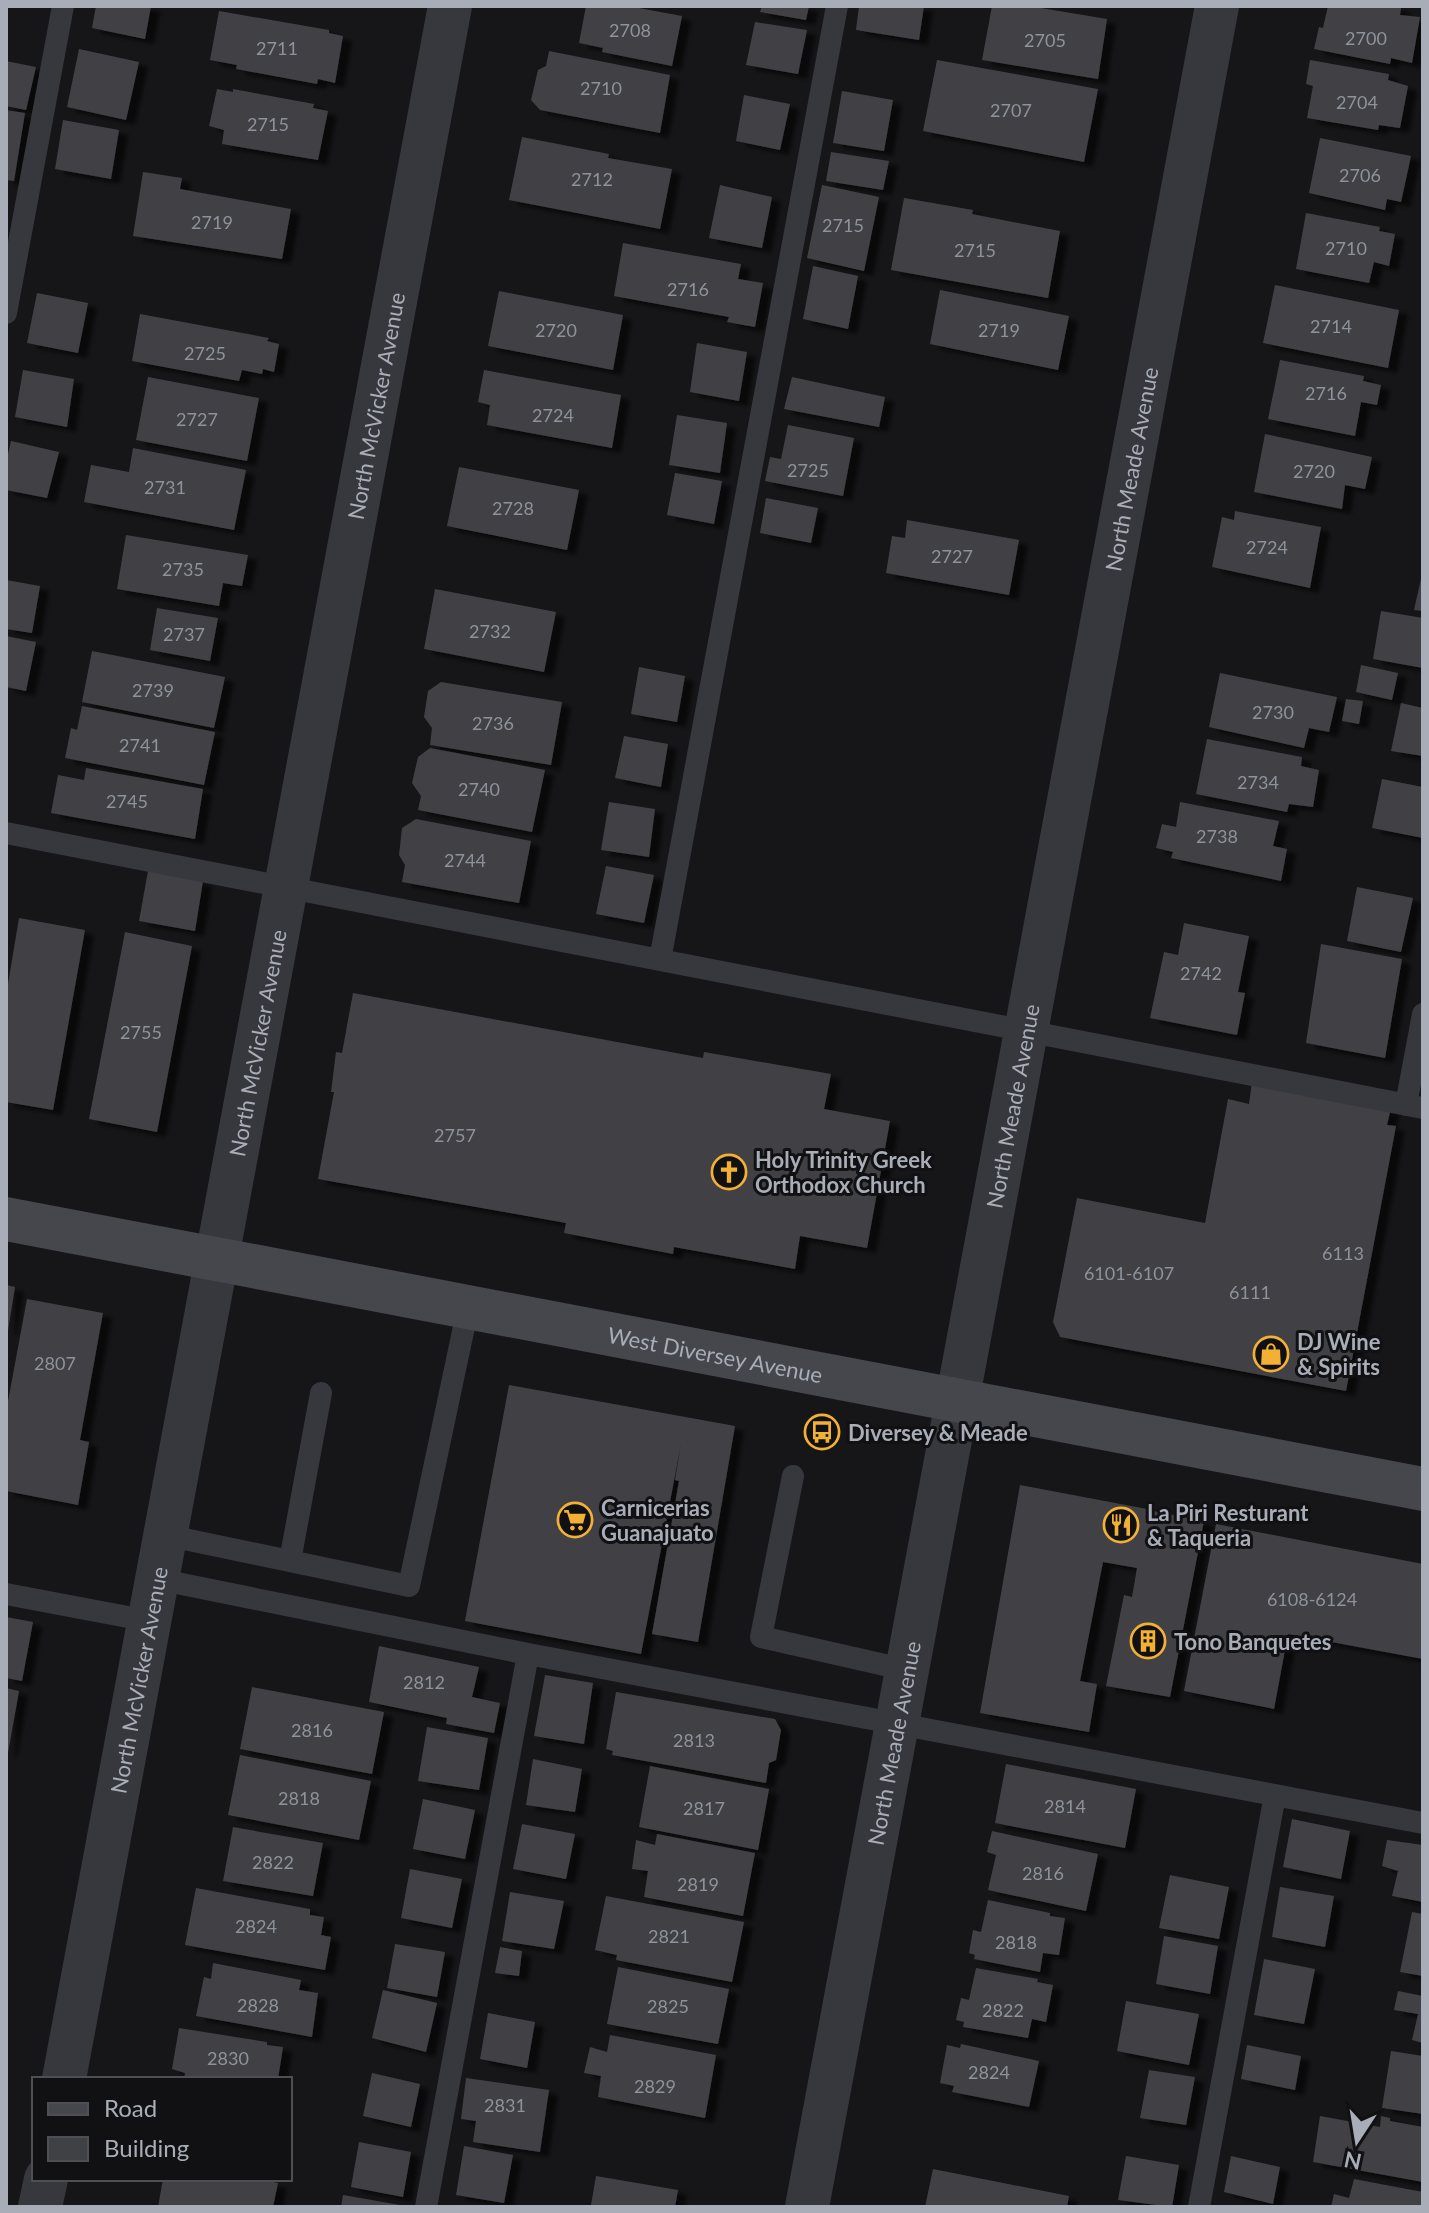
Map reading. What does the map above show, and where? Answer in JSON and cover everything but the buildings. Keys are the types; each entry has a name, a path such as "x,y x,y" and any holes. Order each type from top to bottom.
{"main road":[{"name":"West Diversey Avenue","path":"6,1219 1423,1489"}],"street":[{"name":"North McVicker Avenue","path":"64,2077 450,6"},
{"name":"North Meade Avenue","path":"807,2207 1217,6"},
{"path":"40,2207 46,2181"}],"lane":[{"path":"6,313 63,6"},
{"path":"660,960 837,6"},
{"path":"6,833 1414,1106 1423,1014"},
{"path":"165,1535 409,1586 468,1308"},
{"path":"290,1561 321,1393"},
{"path":"793,1476 761,1637 907,1670"},
{"path":"157,1579 528,1654 1423,1823"},
{"path":"6,1594 149,1621"},
{"path":"426,2207 528,1654"},
{"path":"1199,2207 1275,1795"}],"place":[{"name":"Holy Trinity Greek Orthodox Church","path":"729,1172"},
{"name":"DJ Wine & Spirits","path":"1271,1354"},
{"name":"Diversey & Meade","path":"822,1432"},
{"name":"Carnicerias Guanajuato","path":"575,1520"},
{"name":"La Piri Resturant & Taqueria","path":"1121,1525"},
{"name":"Tono Banquetes","path":"1148,1641"}]}
